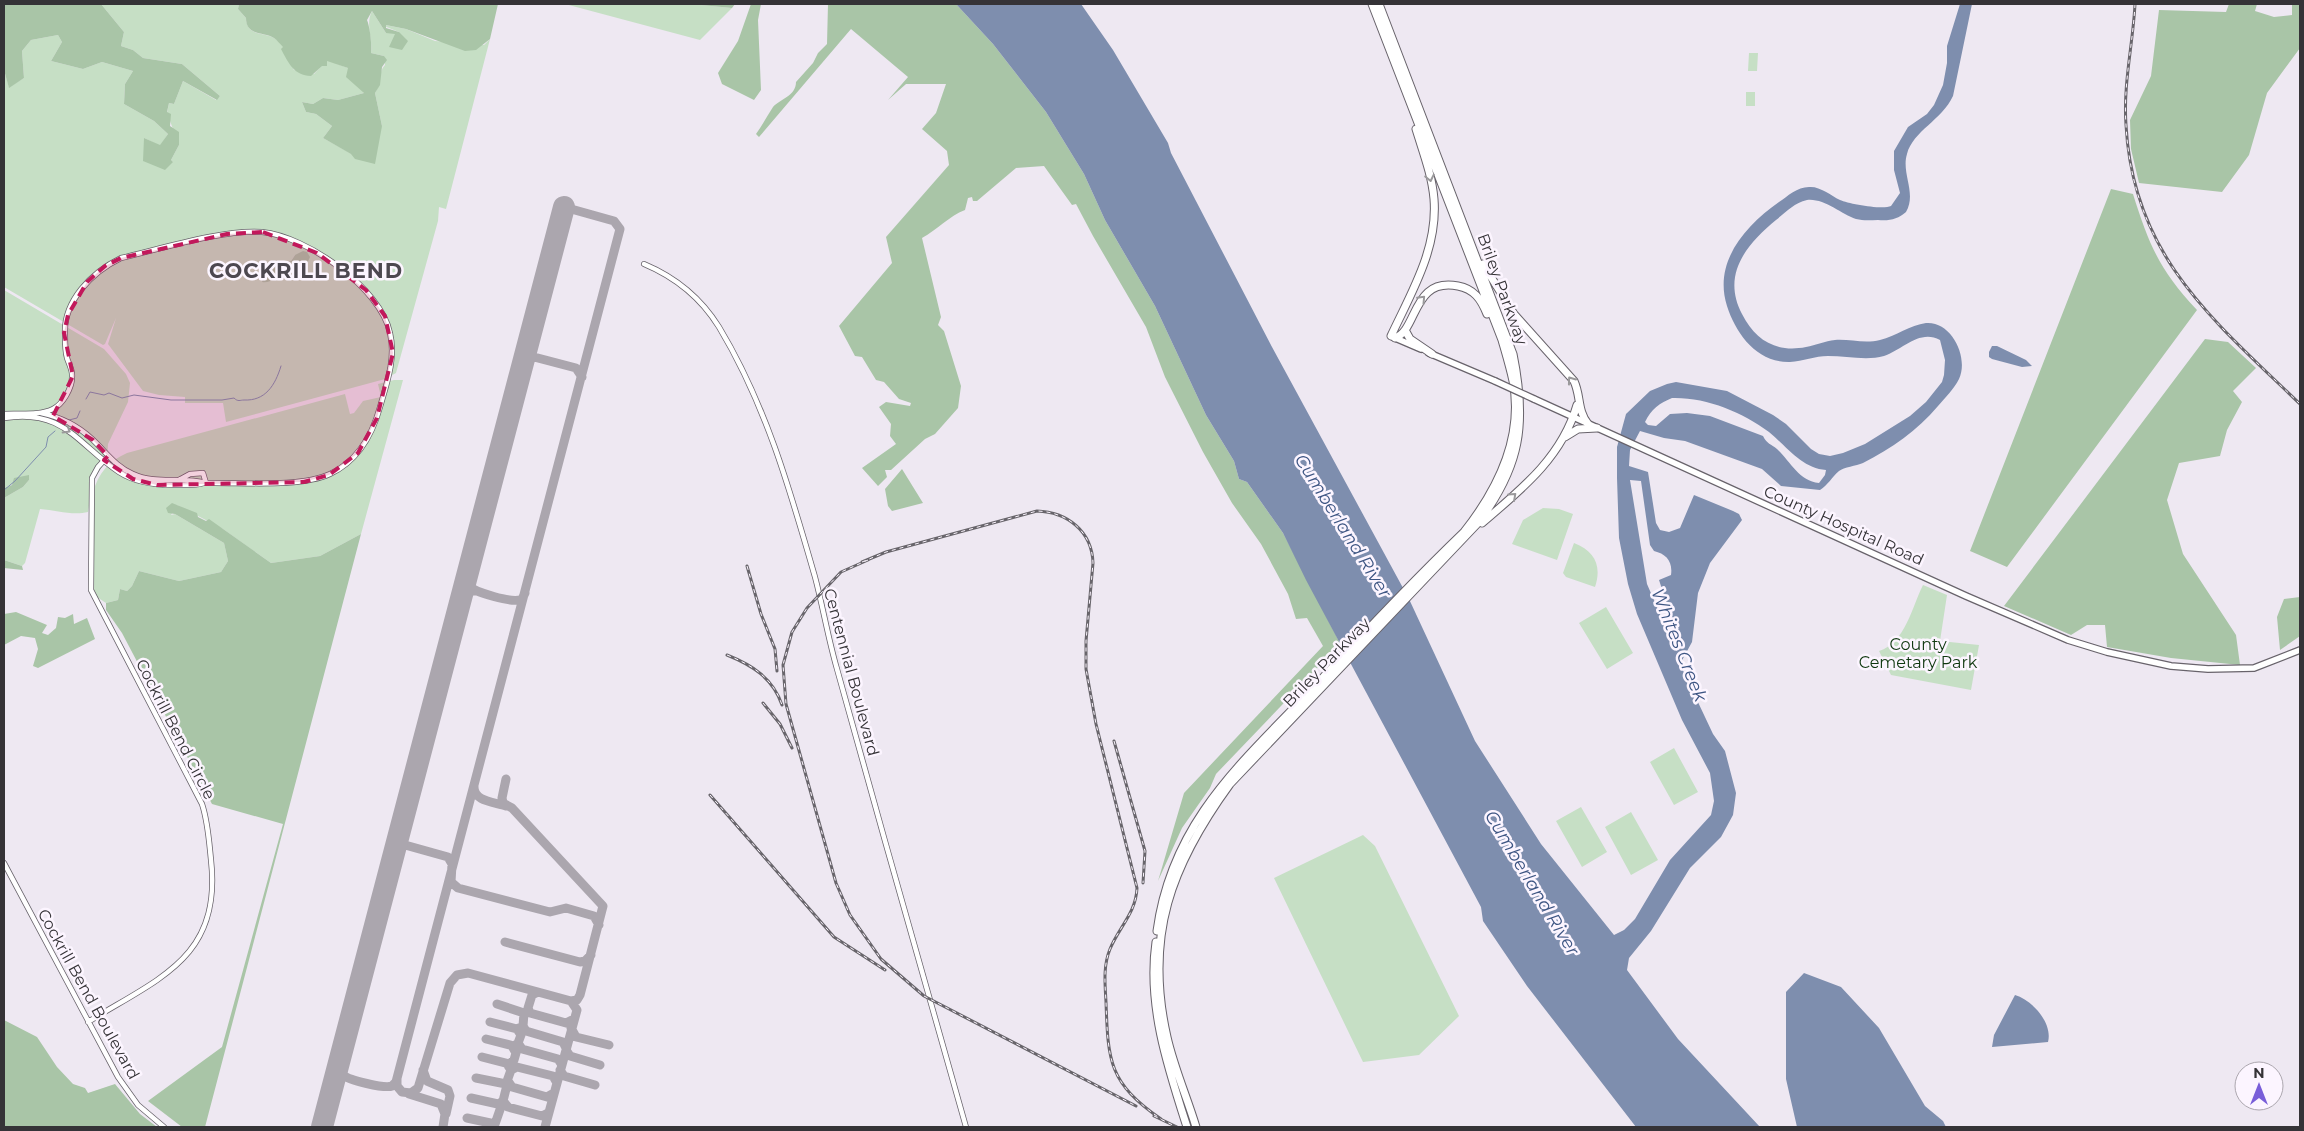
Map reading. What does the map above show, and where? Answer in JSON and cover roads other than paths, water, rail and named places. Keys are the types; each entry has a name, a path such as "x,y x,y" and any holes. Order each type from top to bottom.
{"highway":[{"name":"Briley Parkway","path":"1187,1127 1159,1030 1154,976 1159,919 1172,870 1200,815 1224,781 1446,553 1478,514 1492,494 1503,471 1514,427 1515,400 1510,369 1502,340 1372,4"},
{"name":"Briley Parkway","path":"1379,4 1513,354 1521,412 1518,439 1505,482 1491,506 1463,540 1446,553"},
{"path":"1393,337 1424,263 1434,222 1432,186 1408,97"},
{"path":"1467,231 1489,276 1514,314 1574,381 1581,414 1588,424"},
{"path":"1393,337 1405,330 1417,304 1430,292 1444,285 1466,288 1480,299 1510,369"},
{"path":"1405,330 1410,339 1432,354"},
{"path":"1463,540 1541,471 1565,437 1574,418 1578,402"},
{"path":"1565,437 1578,429 1597,428"},
{"name":"Briley Parkway","path":"1195,1124 1182,1088 1161,1004 1160,949 1170,894 1182,861 1207,816 1230,784 1335,669"}],"main road":[{"name":"County Hospital Road","path":"1393,337 1495,381 1644,450 2068,640 2107,652 2162,664 2208,669 2254,668 2300,650"}],"street":[{"path":"263,232 293,241 317,253 366,290 385,316 390,333 393,353 390,374 371,435 358,453 329,474 304,482 206,483 152,480 133,475 77,436 51,421 5,416 41,413 55,408 66,396 72,376 64,333 68,315 75,299 87,282 105,266 121,258 227,234 263,232"},
{"name":"Centennial Boulevard","path":"644,264 679,284 711,316 745,375 770,432 815,578 836,667 966,1127"},
{"path":"51,421 55,408"},
{"path":"41,413 53,416 84,432 120,473 148,484 198,485 206,483"},
{"name":"Cockrill Bend Circle","path":"88,1022 168,972 183,960 196,945 205,928 213,895 208,829 202,804 94,599 89,580 92,478 106,458"},
{"path":"178,480 198,472 203,473 206,483"},
{"name":"Cockrill Bend Boulevard","path":"4,863 125,1088 138,1105 164,1127"}],"water":[{"name":"Cumberland River","path":"956,4 1081,4 1113,50 1168,143 1171,153 1272,347 1409,599 1475,741 1541,844 1614,935 1624,930 1635,919 1670,860 1711,815 1714,801 1710,773 1682,720 1637,614 1628,584 1619,538 1617,478 1617,447 1626,414 1650,391 1667,384 1676,382 1727,391 1773,415 1786,424 1811,449 1819,454 1830,456 1865,444 1910,416 1926,402 1942,382 1944,375 1945,360 1940,340 1925,337 1884,356 1877,357 1828,356 1790,362 1768,358 1750,345 1736,327 1727,306 1724,275 1728,260 1744,234 1766,212 1801,188 1817,188 1844,202 1858,205 1874,207 1891,206 1900,193 1894,170 1894,151 1908,127 1927,114 1934,105 1943,85 1947,63 1947,46 1960,4 1972,4 1953,96 1942,112 1915,139 1907,154 1906,168 1910,198 1906,212 1890,220 1862,220 1850,217 1820,201 1802,201 1790,208 1755,239 1740,261 1734,286 1736,299 1742,314 1753,331 1768,342 1785,348 1806,347 1835,340 1874,341 1926,323 1944,328 1956,342 1962,361 1959,379 1952,390 1930,415 1903,438 1863,463 1841,470 1820,490 1781,486 1762,469 1685,441 1664,438 1640,431 1630,450 1629,466 1648,472 1656,523 1660,530 1669,532 1680,528 1694,495 1739,514 1742,520 1710,563 1698,593 1692,642 1680,664 1713,734 1725,751 1736,793 1733,815 1721,837 1690,868 1651,931 1629,958 1627,970 1678,1039 1760,1127 1636,1127 1527,986 1483,921 1481,907 1306,580 1283,533 1247,482 1239,479 1234,461 1206,415 1155,306 1105,220 1084,174 1046,112 993,44","holes":["1672,398 1685,398 1711,403 1747,418 1769,432 1802,461 1810,466 1826,470 1825,475 1819,483 1806,479 1763,436 1710,416 1687,413 1670,414 1656,426 1648,425 1645,422 1650,413 1656,407","1630,480 1641,481 1650,545 1654,551 1665,556 1670,562 1671,575 1659,580 1681,646 1676,651 1647,584"]},
{"path":"1992,346 1997,346 2026,360 2032,366 2022,367 1992,359 1989,357 1989,352"},
{"path":"1804,973 1841,987 1879,1028 1925,1106 1943,1121 1946,1127 1797,1127 1786,1079 1786,992"},
{"path":"2015,995 2028,1002 2040,1013 2047,1027 2048,1042 1992,1047 1994,1035"}],"waterway":[{"path":"86,399 90,392 104,395 109,393 122,398 134,395 171,400 222,400 234,398 237,400 251,400 258,398 268,391 276,380 281,366"},
{"path":"69,420 77,418 80,411"},
{"path":"4,490 15,481 46,447 48,437 55,431"}],"railway":[{"path":"2135,4 2125,110 2132,171 2144,212 2161,249 2183,282 2237,343 2300,404"},
{"path":"862,562 886,552 1037,511 1048,512 1068,519 1083,533 1088,542 1092,552 1093,563 1086,641 1086,669 1096,724 1137,888 1134,905 1110,949 1106,962 1105,982 1108,1041 1115,1070 1121,1082 1131,1094 1161,1119"},
{"path":"868,560 841,572 807,608 792,632 783,665 786,704 836,883 850,915 881,959 924,996 1136,1106"},
{"path":"747,566 761,614 775,649 777,671"},
{"path":"727,655 745,663 761,674 773,687 782,705"},
{"path":"763,703 780,724 792,748"},
{"path":"1114,741 1145,851 1143,883"},
{"path":"710,795 834,937 885,970"},
{"path":"1154,1116 1177,1127"}],"district":[{"name":"COCKRILL BEND","path":"306,271"}],"park label":[{"name":"County Cemetary Park","path":"1918,653"}],"water label":[{"name":"Whites Creek","path":"1679,645"}]}
